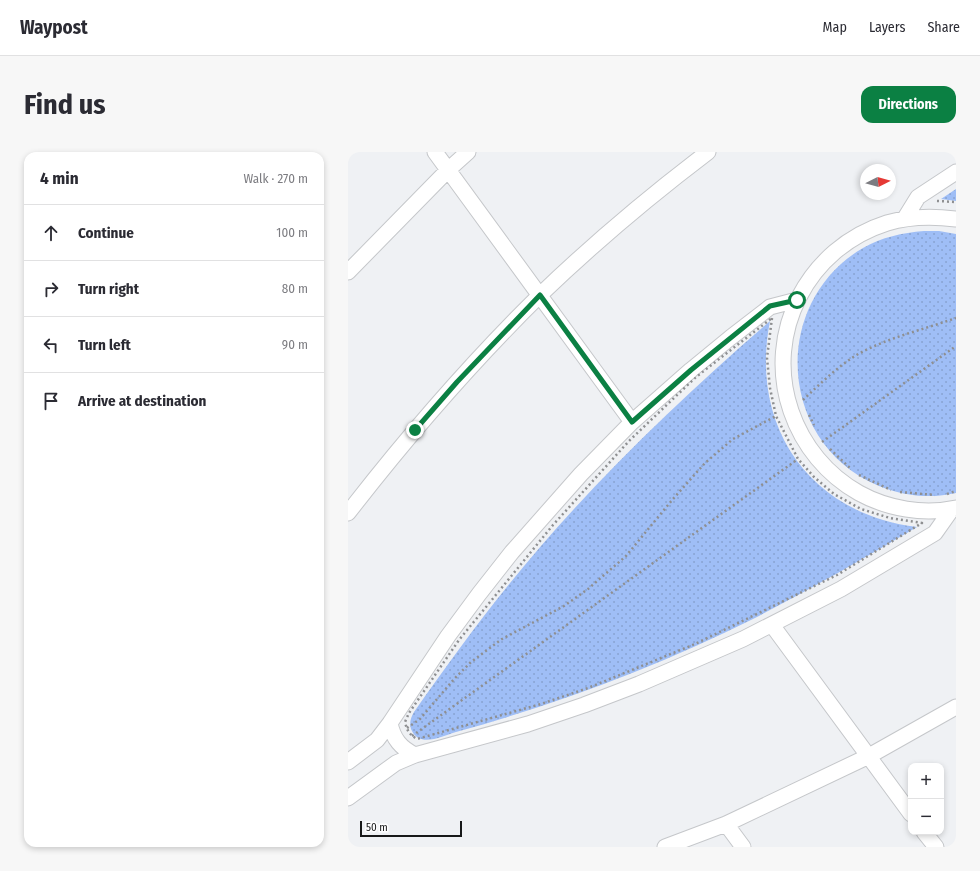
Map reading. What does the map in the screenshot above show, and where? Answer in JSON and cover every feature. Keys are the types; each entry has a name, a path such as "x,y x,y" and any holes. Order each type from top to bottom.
{"street":[{"path":"436,152 632,422"},
{"path":"348,272 448,170 468,152"},
{"path":"348,513 374,479 457,382 540,295 641,205 708,152"},
{"path":"905,218 918,197 956,172"},
{"path":"954,508 935,511 900,508 877,501 851,488 836,477 823,465 816,446 797,426 796,404 784,387 783,352 790,317 805,285 816,270 841,246 872,228 905,218 923,217 956,219"},
{"path":"348,762 377,740 390,724 448,636 512,552 581,474 632,422 691,370 770,306 797,300"},
{"path":"348,798 396,762 415,755 521,726 584,705 687,664 772,625 840,589 935,533 954,508"},
{"path":"772,625 908,810"},
{"path":"665,847 726,824 869,756 956,707"},
{"path":"390,724 394,736 406,741 415,755"},
{"path":"726,824 742,847"},
{"path":"926,835 936,847"}],"path":[{"path":"935,201 956,202"},
{"path":"772,318 767,358 770,388 776,416 798,459 814,477 834,494 861,509 890,518 922,523 837,575 695,644 588,688 541,704 406,741 407,728 405,722 409,713 459,640 553,525 629,441 690,382 772,318"},
{"path":"407,728 420,720 454,678 471,662 502,639 564,606 588,589 626,556 705,463 734,440 796,404 832,373 860,353 889,341 956,318"},
{"path":"816,446 956,346"},
{"path":"796,404 801,394"},
{"path":"796,404 805,407"},
{"path":"809,414 816,428"},
{"path":"816,446 819,435"},
{"path":"816,446 855,473 895,492 940,496"},
{"path":"406,741 798,459"},
{"path":"945,494 956,492"}],"shaded area":[{"path":"956,189 956,201 941,199"},
{"path":"924,231 939,231 956,234 956,493 936,496 917,496 888,489 879,486 845,466 821,439 805,407 798,372 800,337 812,303 833,272 870,244 892,236"},
{"path":"770,321 766,360 769,396 779,429 796,459 818,484 846,504 879,519 917,527 795,597 753,619 681,653 645,668 608,683 532,709 438,738 425,740 415,735 410,725 414,712 444,669 507,586 541,546 651,429"}],"route":[{"path":"415,430 457,382 540,295 632,422 691,370 770,306 797,300"}]}
